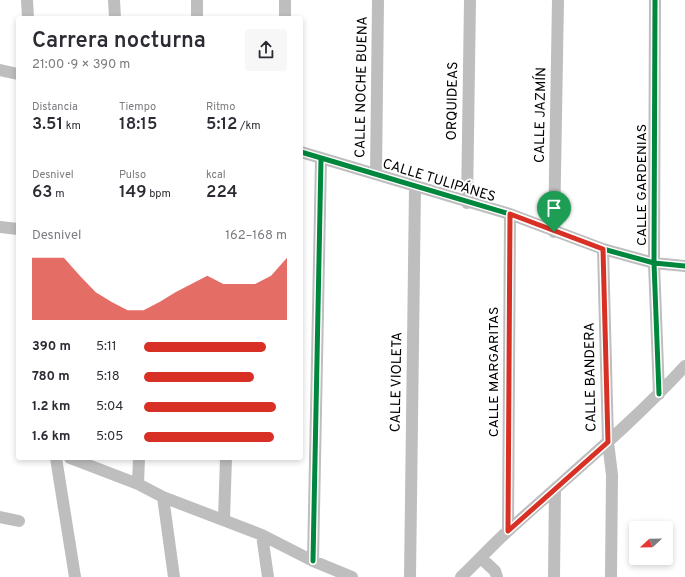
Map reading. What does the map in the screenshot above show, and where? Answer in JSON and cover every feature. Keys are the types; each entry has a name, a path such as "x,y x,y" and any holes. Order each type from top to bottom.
{"street":[{"path":"27,0 28,16"},
{"path":"114,0 115,16"},
{"path":"197,0 197,16"},
{"path":"285,0 285,16"},
{"name":"CALLE NOCHE BUENA","path":"376,174 378,0"},
{"name":"ORQUIDEAS","path":"467,203 470,0"},
{"name":"CALLE JAZMÍN","path":"554,232 558,0"},
{"name":"CALLE GARDENIAS","path":"656,0 654,264 659,394"},
{"path":"0,70 16,74"},
{"name":"CALLE TULIPÁNES","path":"303,153 320,159 376,174 415,188 510,214 554,232 603,249 654,264 685,266"},
{"path":"313,560 320,159"},
{"name":"CALLE VIOLETA","path":"410,577 415,188"},
{"name":"CALLE MARGARITAS","path":"508,531 510,214"},
{"path":"0,227 16,229"},
{"name":"CALLE BANDERA","path":"603,249 608,442 612,475 610,577"},
{"path":"461,577 508,531 608,442 659,394 685,366"},
{"path":"56,460 75,577"},
{"path":"75,460 138,484 163,497 224,519 262,535 352,577"},
{"path":"138,484 139,460"},
{"path":"224,519 226,460"},
{"path":"554,577 555,489"},
{"path":"163,497 174,577"},
{"path":"0,518 19,521"},
{"path":"262,535 268,577"},
{"path":"481,558 495,571 497,577"}],"cycle path":[{"path":"655,0 654,263 659,394"},
{"path":"303,153 510,214 603,249 654,263 685,266"},
{"path":"313,561 321,159"}],"route":[{"path":"510,214 554,232 603,249 608,442 508,531 510,214"}]}
